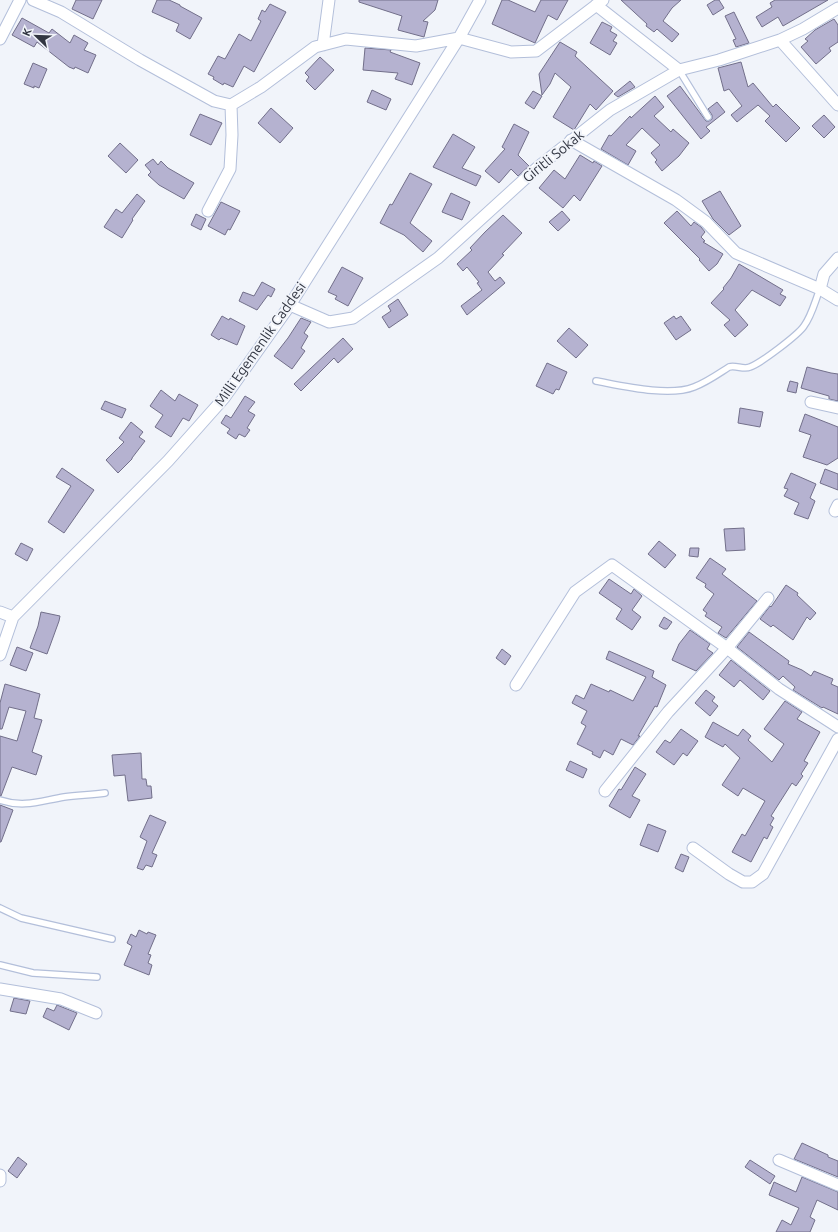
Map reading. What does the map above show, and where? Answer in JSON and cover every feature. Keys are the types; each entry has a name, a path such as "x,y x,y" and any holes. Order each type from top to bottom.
{"street":[{"path":"0,39 20,0"},
{"path":"33,0 61,12 140,60 214,101 231,105 261,87 314,47 346,39 416,46 459,38 511,52 536,51 600,2 679,70"},
{"path":"323,45 329,0"},
{"name":"Milli Egemenlik Caddesi","path":"0,655 14,617 173,456 224,398 290,304 459,38 480,0"},
{"name":"Giritli Sokak","path":"290,304 329,322 353,318 438,258 538,167 610,110 679,70 719,60 780,40 803,29 838,8"},
{"path":"780,40 838,105"},
{"path":"208,211 230,169 232,135 231,105"},
{"path":"571,140 676,200 706,222 736,253 820,289 838,300"},
{"path":"820,289 824,274 838,258"},
{"path":"811,402 838,408"},
{"path":"516,685 575,592 612,565 727,648 779,689 838,727"},
{"path":"604,791 668,712 727,648 768,598"},
{"path":"0,612 14,617"},
{"path":"693,848 742,882 752,882 763,874 838,739"},
{"path":"0,989 61,999 96,1013"},
{"path":"779,1160 838,1186"},
{"path":"0,1175 0,1181"}],"lane":[{"path":"679,70 708,117"},
{"path":"596,380 647,390 684,390 698,385 729,367 749,368 775,352 804,327 813,309 820,289"},
{"path":"0,800 11,804 28,804 64,797 105,793"},
{"path":"0,908 21,918 112,939"},
{"path":"0,965 33,973 97,977"}],"building":[{"path":"76,0 102,0 93,19 72,9"},
{"path":"157,0 169,0 202,18 190,39 176,31 179,24 152,12"},
{"path":"359,0 438,0 435,10 423,21 428,22 424,37 398,30 402,16 359,2"},
{"path":"502,0 508,0 535,12 541,0 568,0 557,20 548,15 535,43 492,24"},
{"path":"621,0 681,0 672,8 663,21 679,34 672,42 657,29 654,32 646,26 647,24"},
{"path":"715,0 719,0 724,8 713,15 707,5"},
{"path":"775,0 828,0 783,26 778,17 762,27 756,17 772,7 770,3"},
{"path":"270,4 286,12 254,72 244,66 233,87 224,83 223,85 213,79 214,77 208,74 218,56 225,59 239,34 251,41 261,21 258,19 262,10 265,12"},
{"path":"734,12 749,43 736,47 733,40 736,39 725,16"},
{"path":"22,18 49,33 52,29 70,43 74,35 88,43 84,50 96,55 88,73 75,67 74,69 69,67 37,42 34,47 12,35"},
{"path":"834,19 838,25 838,42 829,48 831,51 816,64 801,47 808,41 805,39 815,30"},
{"path":"602,22 612,27 610,31 617,35 613,41 617,43 610,55 590,43"},
{"path":"560,42 577,52 575,56 613,91 596,110 590,104 574,130 553,117 571,87 555,73 550,84 542,95 539,74"},
{"path":"365,48 391,50 390,52 420,63 412,85 395,79 398,73 363,70"},
{"path":"320,57 334,70 315,90 306,81 309,77 305,73"},
{"path":"741,62 748,87 753,83 773,107 776,104 800,128 786,142 765,121 770,116 758,105 737,122 731,115 742,106 729,89 724,91 718,68"},
{"path":"33,63 47,69 39,88 34,86 34,88 24,84"},
{"path":"630,81 635,87 618,97 614,94"},
{"path":"680,86 706,121 712,119 712,115 708,109 717,102 725,112 706,127 710,131 701,139 667,96"},
{"path":"372,90 391,99 386,110 367,102"},
{"path":"533,91 542,96 534,109 525,103"},
{"path":"655,96 664,107 654,116 671,132 673,129 689,143 679,156 662,171 655,162 657,160 651,153 660,145 642,128 626,145 636,151 628,165 601,149 609,135 611,136 630,116 631,118"},
{"path":"271,108 293,128 280,143 258,123"},
{"path":"200,114 222,123 211,145 190,135"},
{"path":"824,115 835,127 824,138 812,126"},
{"path":"514,124 529,132 518,155 529,166 518,176 511,169 499,183 485,171 505,149 502,147"},
{"path":"453,134 475,147 462,168 481,176 476,186 433,167"},
{"path":"120,143 138,160 126,173 108,156"},
{"path":"580,155 593,163 594,161 602,166 580,201 574,195 563,208 539,188 554,170 565,179"},
{"path":"153,159 158,165 161,161 168,168 194,183 184,199 159,185 148,175 151,172 145,165"},
{"path":"410,173 432,184 410,223 432,241 423,252 404,235 380,223 390,204 392,205"},
{"path":"720,191 741,226 729,235 713,219 702,201"},
{"path":"451,193 470,202 462,220 442,212"},
{"path":"137,194 145,201 132,219 133,220 122,238 104,227 116,209 122,213"},
{"path":"221,202 240,211 230,230 228,229 225,235 208,226"},
{"path":"562,211 570,220 558,231 549,222"},
{"path":"677,211 691,226 694,222 701,227 705,232 701,237 705,241 703,242 723,254 717,264 709,271 699,260 700,259 664,223"},
{"path":"196,214 206,219 201,230 191,225"},
{"path":"503,215 522,233 502,254 504,255 488,272 495,281 500,277 505,283 467,315 461,306 482,290 477,283 479,282 467,267 463,271 457,264 472,250 470,248 485,232"},
{"path":"739,264 783,290 780,294 786,297 780,306 752,290 735,310 748,325 735,337 724,325 730,320 711,303 724,289 723,288"},
{"path":"342,267 363,278 348,306 335,299 337,296 328,292"},
{"path":"262,282 275,289 271,297 268,295 257,310 239,301 243,292 254,296"},
{"path":"398,299 408,315 389,328 382,317 391,311 388,306"},
{"path":"222,316 229,320 230,318 245,326 237,345 221,338 219,340 211,335"},
{"path":"674,316 676,319 681,316 691,330 676,340 664,323"},
{"path":"301,318 311,322 304,333 308,336 301,348 305,351 292,369 274,356"},
{"path":"569,328 588,345 576,358 557,341"},
{"path":"343,338 353,349 338,363 334,358 301,391 294,384"},
{"path":"547,363 567,372 559,390 556,389 553,394 536,386"},
{"path":"807,367 838,374 838,401 829,399 829,396 801,388"},
{"path":"790,381 798,383 796,393 787,391"},
{"path":"161,390 175,401 179,394 198,405 189,421 183,418 171,437 155,427 163,415 150,406"},
{"path":"245,396 255,402 248,411 255,415 247,428 250,430 245,437 239,434 236,439 227,433 230,429 221,423 226,415 231,418"},
{"path":"105,401 126,409 122,418 101,409"},
{"path":"740,408 763,412 760,427 738,423"},
{"path":"805,414 838,427 838,458 827,465 803,457 811,435 799,431"},
{"path":"131,422 143,432 139,437 145,441 132,459 118,473 106,460 124,442 119,438"},
{"path":"62,468 94,490 64,533 48,522 71,486 56,477"},
{"path":"825,469 838,474 838,490 820,483"},
{"path":"791,473 816,484 810,498 815,501 808,519 794,514 799,503 784,496 788,489 784,488"},
{"path":"744,528 745,550 726,551 724,529"},
{"path":"659,541 676,555 665,568 648,554"},
{"path":"21,543 33,549 27,561 15,554"},
{"path":"690,548 699,548 698,557 689,556"},
{"path":"710,558 726,569 722,574 757,601 726,638 718,633 722,627 705,616 707,613 703,610 714,594 705,587 706,584 696,578"},
{"path":"609,579 631,594 634,589 642,596 632,610 641,617 632,630 616,619 622,609 599,593"},
{"path":"786,585 798,593 797,595 816,613 810,620 807,617 793,640 773,625 771,627 760,619 770,606 771,607"},
{"path":"41,612 60,616 47,654 30,648 38,626"},
{"path":"664,617 672,622 667,629 659,626"},
{"path":"690,630 710,644 707,649 713,653 696,671 672,660 679,644"},
{"path":"749,632 789,661 788,664 811,676 814,671 833,679 831,684 838,687 838,714 823,707 822,708 793,690 795,687 783,676 779,680 737,647"},
{"path":"17,647 33,653 26,671 10,665"},
{"path":"502,649 511,656 505,665 496,658"},
{"path":"609,651 654,671 652,677 666,685 657,707 655,706 638,736 640,736 633,745 621,739 613,755 604,750 600,758 592,754 593,752 577,744 586,726 581,723 587,711 572,703 576,695 584,699 591,684 609,692 610,690 633,701 646,677 606,659"},
{"path":"731,660 770,691 763,700 740,680 734,687 719,675"},
{"path":"5,684 40,694 34,718 42,720 32,752 42,756 36,775 12,767 0,796 0,736 17,741 26,711 9,707 2,729 0,729 0,703"},
{"path":"706,690 715,697 712,701 718,706 710,716 695,703"},
{"path":"785,701 802,712 797,719 820,732 804,761 808,763 801,774 803,776 796,786 792,783 771,816 774,818 770,825 773,827 767,839 764,837 751,862 732,852 742,834 745,836 765,801 743,788 738,796 722,785 740,758 725,744 723,747 705,737 713,722 738,736 743,729 751,736 748,740 772,762 784,744 764,729"},
{"path":"681,729 698,741 687,756 683,753 674,765 656,752 665,740 670,743"},
{"path":"141,753 142,779 146,779 147,786 151,786 152,798 128,801 125,775 114,776 112,755"},
{"path":"570,761 587,769 583,778 566,770"},
{"path":"635,767 646,774 632,796 640,800 630,818 609,806"},
{"path":"0,805 13,810 1,842 0,842"},
{"path":"150,815 166,822 152,853 157,855 152,867 146,865 143,870 137,868 147,841 140,837"},
{"path":"648,824 666,831 658,852 640,845"},
{"path":"681,854 689,857 683,872 675,868"},
{"path":"139,930 147,934 148,932 156,935 148,954 151,955 148,963 152,965 149,975 124,965 132,946 127,943 131,934 136,937"},
{"path":"14,998 30,1001 26,1014 10,1011"},
{"path":"57,1005 77,1013 69,1030 43,1017 47,1008 54,1011"},
{"path":"802,1143 838,1161 838,1177 794,1159"},
{"path":"18,1157 27,1164 17,1178 8,1171"},
{"path":"750,1160 775,1176 770,1184 745,1167"},
{"path":"802,1177 838,1192 838,1210 817,1200 810,1217 815,1220 810,1232 776,1232 782,1220 791,1225 799,1208 769,1195 774,1182 796,1192"}]}
